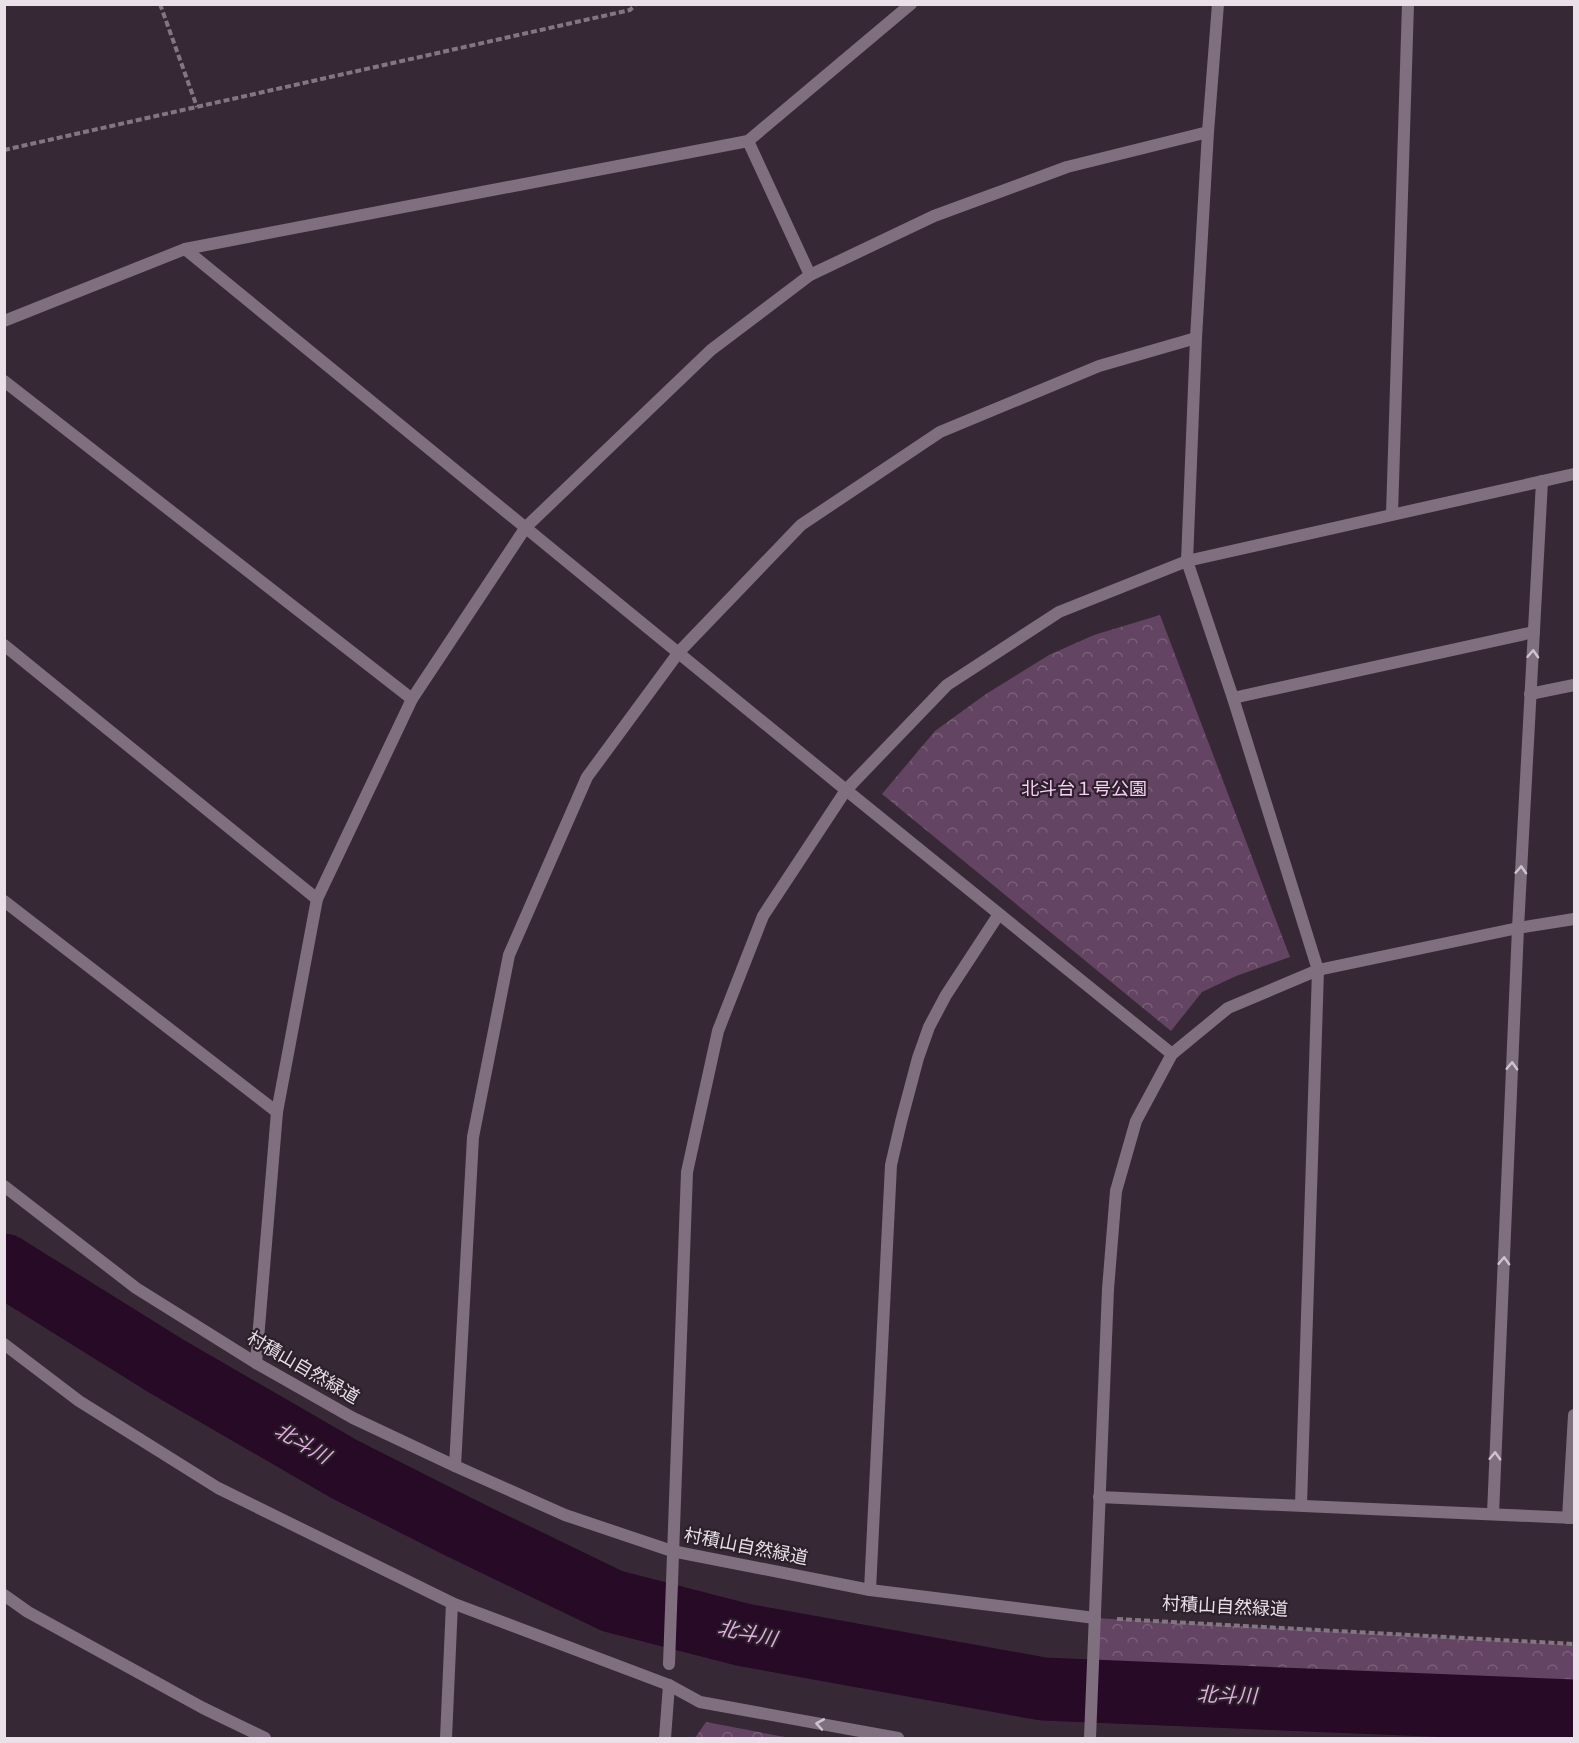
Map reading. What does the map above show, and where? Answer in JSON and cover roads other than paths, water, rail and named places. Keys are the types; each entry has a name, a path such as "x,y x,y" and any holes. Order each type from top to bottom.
{"street":[{"path":"4,321 185,249 748,141 911,4"},
{"path":"1218,4 1196,338 1187,561 1233,698 1318,970 1301,1505"},
{"path":"1392,514 1408,4"},
{"path":"256,1363 278,1112 317,899 412,699 526,527 711,350 810,275 934,216 1067,167 1208,132"},
{"path":"748,141 810,275"},
{"path":"185,249 846,790 1172,1053"},
{"path":"455,1466 473,1137 509,955 587,777 679,652 801,525 940,432 1099,366 1196,338"},
{"path":"4,381 412,699"},
{"path":"665,1738 669,1685 687,1172 718,1031 763,916 846,790 947,685 1059,612 1187,561 1575,474"},
{"path":"1493,1514 1518,928 1542,481"},
{"path":"1233,698 1534,632"},
{"path":"4,645 317,899"},
{"path":"1530,694 1575,685"},
{"path":"4,902 278,1112"},
{"path":"870,1590 891,1165 918,1058 929,1027 946,995 999,914"},
{"path":"1090,1733 1107,1289 1116,1191 1136,1121 1172,1053 1228,1008 1318,970 1575,918"},
{"name":"村積山自然緑道","path":"4,1186 136,1288 256,1363 353,1418 565,1515 672,1551 870,1590 1095,1618"},
{"path":"4,1344 79,1401 218,1488 452,1603 669,1685 700,1702 898,1738"},
{"path":"1099,1497 1571,1518 1575,1415"},
{"path":"4,1595 28,1612 203,1708 265,1738"},
{"path":"447,1738 452,1603"}],"waterway":[{"name":"北斗川","path":"4,1265 166,1366 344,1469 612,1601 744,1635 1043,1689 1574,1711"}],"park label":[{"name":"北斗台１号公園","path":"1084,789"}]}
